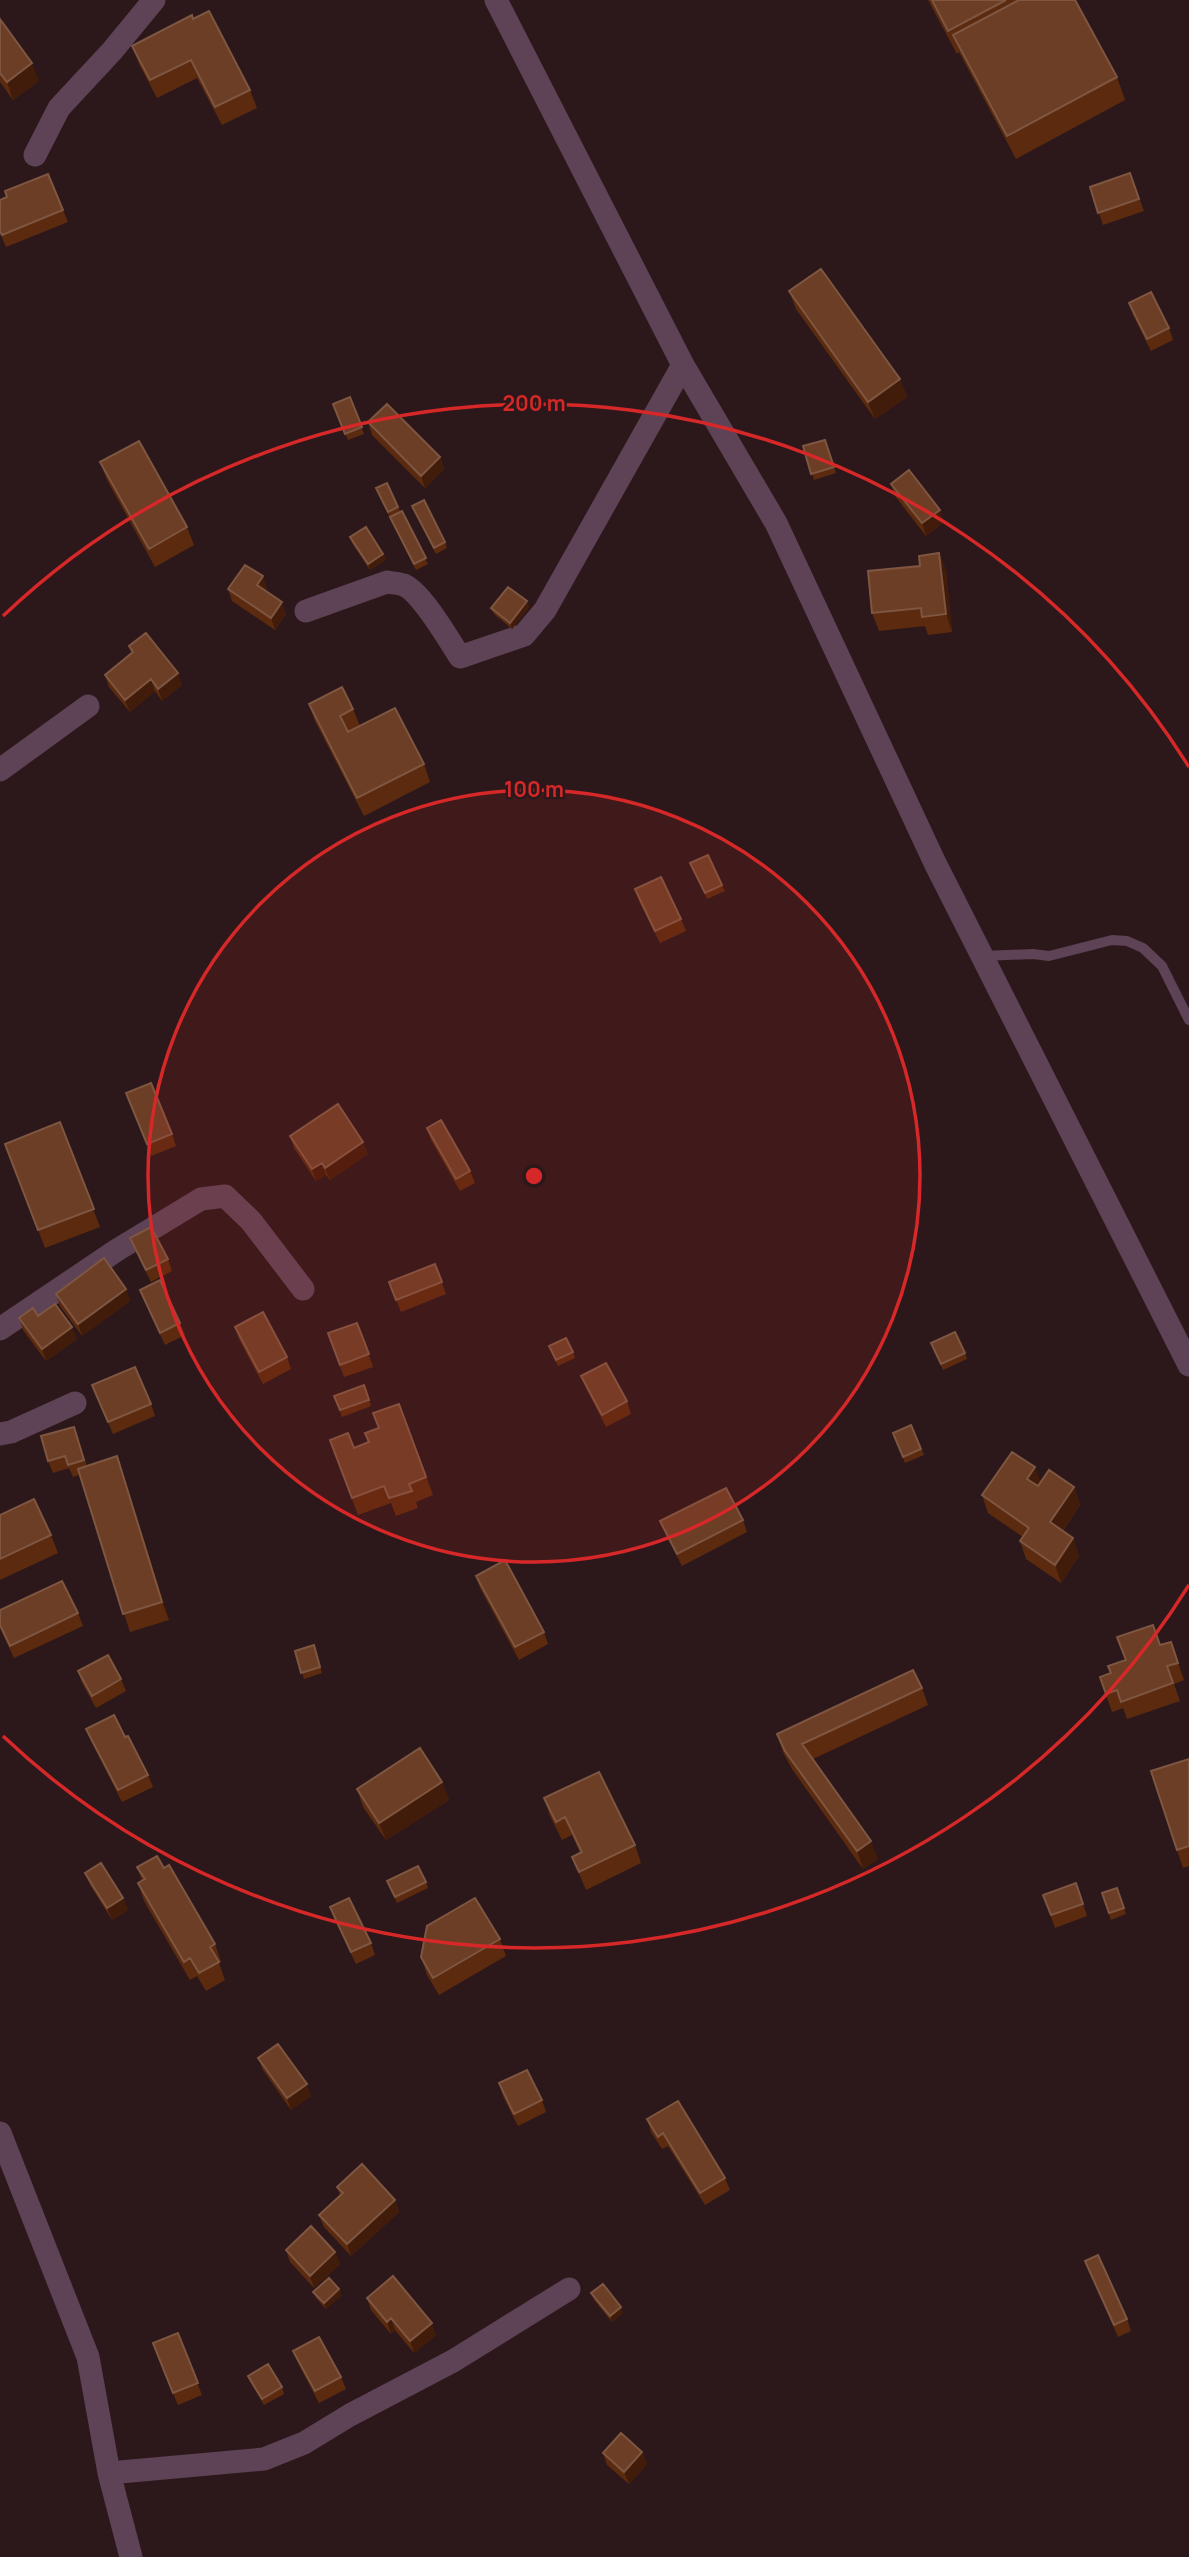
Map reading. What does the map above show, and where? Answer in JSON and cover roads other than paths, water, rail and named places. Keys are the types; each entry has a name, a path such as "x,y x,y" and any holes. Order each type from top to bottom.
{"street":[{"path":"35,155 59,108 112,51 154,0"},
{"path":"496,0 683,365 776,523 935,863 1189,1365"},
{"path":"306,611 387,582 397,583 406,586 435,618 460,657 524,635 545,610 683,365"},
{"path":"0,770 88,706"},
{"path":"0,1329 117,1250 201,1199 225,1196 251,1221 303,1289"},
{"path":"0,1434 75,1403"},
{"path":"0,2133 88,2357 109,2473 131,2557"},
{"path":"109,2473 264,2459 304,2442 350,2414 453,2361 569,2289"}],"lane":[{"path":"984,956 1049,956 1112,940 1127,942 1143,948 1162,966 1189,1020"}]}
